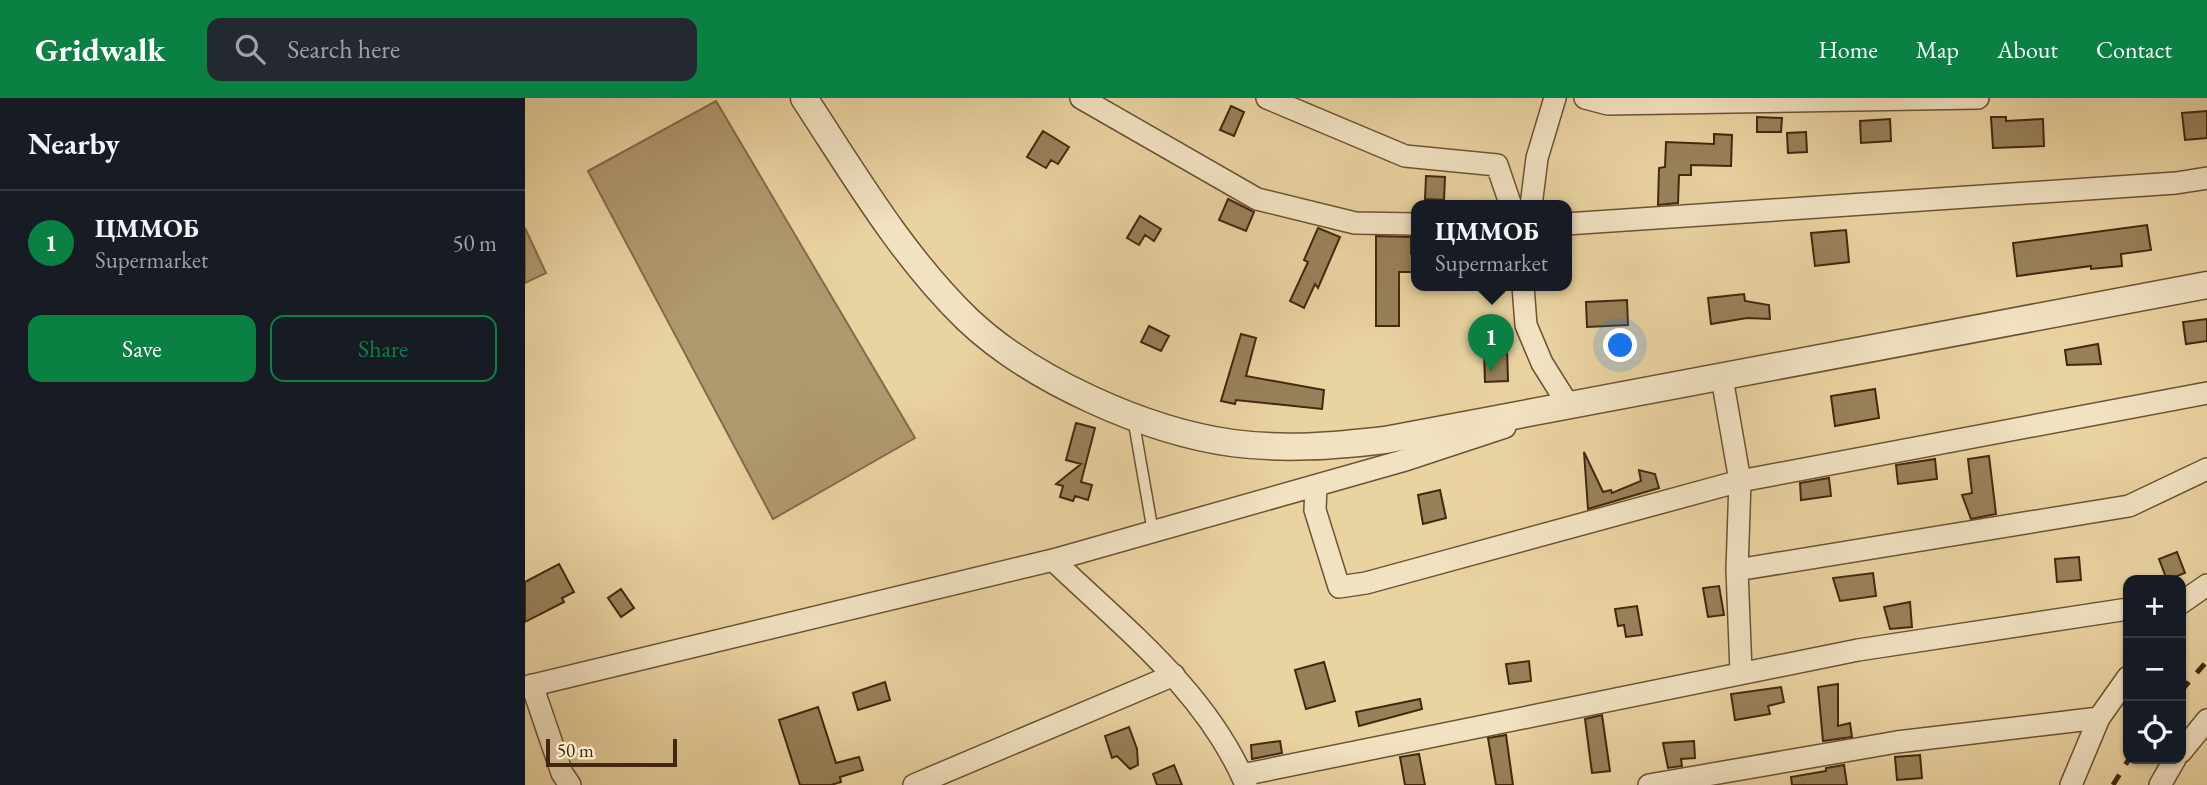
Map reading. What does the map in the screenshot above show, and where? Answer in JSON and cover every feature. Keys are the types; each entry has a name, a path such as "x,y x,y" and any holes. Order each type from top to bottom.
{"street":[{"path":"804,98 906,249 968,320 1030,366 1090,400 1160,426 1231,443 1310,448 1385,440 2207,285"},
{"path":"1081,98 1257,199 1355,223 1411,224"},
{"path":"1267,98 1405,156 1497,165 1509,200"},
{"path":"1532,200 1537,158 1555,98"},
{"path":"1585,98 1608,104 1978,98"},
{"path":"1572,223 2176,183 2207,178"},
{"path":"1523,291 1526,326 1542,363 1569,406"},
{"path":"1722,378 1740,481 1737,570 1741,672"},
{"path":"1316,486 1315,510 1339,587 1366,583 1740,481 2207,393"},
{"path":"566,781 528,686 1053,560 1402,461 1569,406"},
{"path":"1737,570 2129,506 2207,469"},
{"path":"1053,560 1174,676 1211,722 1244,780 1741,672 1858,650 2123,610"},
{"path":"2186,598 2207,584"},
{"path":"914,785 1174,676"},
{"path":"2071,785 2099,718 2123,684"},
{"path":"1649,785 1897,743 2099,718"},
{"path":"2186,746 2207,720"},
{"path":"2160,785 2172,764"}],"lane":[{"path":"1132,416 1153,532"}],"shaded area":[{"path":"716,101 915,438 773,519 588,171"},
{"path":"525,228 546,273 525,283"}],"building":[{"path":"1231,106 1244,112 1234,136 1220,130"},
{"path":"2207,111 2207,138 2185,140 2182,113"},
{"path":"1757,117 1782,118 1781,132 1757,132"},
{"path":"1991,117 2006,117 2006,121 2043,119 2044,146 1993,148"},
{"path":"1890,119 1891,141 1861,143 1860,121"},
{"path":"1043,131 1069,147 1058,164 1051,160 1046,168 1027,157"},
{"path":"1806,132 1807,152 1788,153 1787,133"},
{"path":"1714,134 1732,135 1731,166 1691,165 1691,175 1679,175 1678,203 1658,205 1659,168 1665,167 1666,142 1714,144"},
{"path":"1426,176 1445,177 1444,200 1425,199"},
{"path":"1228,199 1254,212 1246,231 1219,220"},
{"path":"1140,216 1161,229 1154,241 1145,235 1139,245 1127,238"},
{"path":"2147,225 2151,250 2121,254 2122,266 2091,269 2091,266 2017,276 2013,243"},
{"path":"1318,228 1340,237 1318,288 1315,284 1304,308 1290,301 1308,262 1304,260"},
{"path":"1846,230 1849,262 1815,266 1811,233"},
{"path":"1376,236 1411,237 1411,272 1399,272 1399,326 1376,326"},
{"path":"1744,294 1745,301 1769,305 1770,319 1747,318 1711,324 1708,298"},
{"path":"1627,300 1628,325 1587,327 1586,302"},
{"path":"2207,319 2207,341 2186,344 2183,322"},
{"path":"1149,326 1169,336 1161,351 1141,342"},
{"path":"1241,334 1256,338 1246,376 1324,390 1322,409 1236,400 1235,404 1221,401"},
{"path":"2098,344 2101,364 2067,365 2065,350"},
{"path":"1507,347 1508,381 1485,382 1484,348"},
{"path":"1875,389 1879,418 1835,426 1831,396"},
{"path":"1076,423 1095,428 1081,482 1092,485 1088,500 1075,496 1073,501 1060,497 1063,486 1056,484 1081,464 1066,460"},
{"path":"1584,452 1603,492 1611,490 1612,493 1641,481 1639,470 1655,474 1659,488 1588,509"},
{"path":"1989,456 1996,514 1971,519 1962,495 1972,493 1968,459"},
{"path":"1935,459 1937,479 1898,484 1896,465"},
{"path":"1829,478 1831,496 1801,500 1800,483"},
{"path":"1440,490 1446,518 1423,524 1418,495"},
{"path":"2177,552 2185,573 2165,575 2159,559"},
{"path":"2079,557 2081,580 2057,582 2055,559"},
{"path":"559,564 574,592 562,598 564,602 525,622 525,582"},
{"path":"1873,573 1876,596 1840,601 1833,578"},
{"path":"1719,586 1724,615 1708,617 1703,588"},
{"path":"621,589 634,608 621,617 608,598"},
{"path":"1910,602 1912,627 1890,629 1884,607"},
{"path":"1637,606 1642,635 1626,637 1624,625 1618,626 1615,609"},
{"path":"1529,661 1531,681 1509,684 1506,664"},
{"path":"1324,662 1335,701 1306,709 1295,670"},
{"path":"885,682 890,700 858,710 853,693"},
{"path":"1838,684 1838,726 1850,723 1852,737 1823,741 1818,687"},
{"path":"1781,687 1784,702 1768,706 1770,714 1735,720 1731,694"},
{"path":"1420,699 1422,709 1359,726 1356,712"},
{"path":"818,707 836,763 859,757 863,770 840,777 841,782 831,785 800,785 779,720"},
{"path":"1602,715 1610,771 1592,773 1585,719"},
{"path":"1129,727 1137,749 1138,765 1130,769 1117,756 1112,758 1105,736"},
{"path":"1506,735 1513,785 1496,785 1488,738"},
{"path":"1280,741 1282,753 1252,759 1251,745"},
{"path":"1694,741 1695,758 1681,759 1682,766 1668,768 1663,743"},
{"path":"1419,754 1425,785 1405,785 1400,757"},
{"path":"1920,755 1922,778 1897,780 1895,757"},
{"path":"1174,765 1182,785 1157,785 1153,774"},
{"path":"1844,765 1847,785 1792,785 1791,777"}],"railway":[{"path":"2186,685 2207,661"},
{"path":"2113,785 2126,764"}],"place":[{"name":"ЦММОБ","path":"1491,372"}]}
